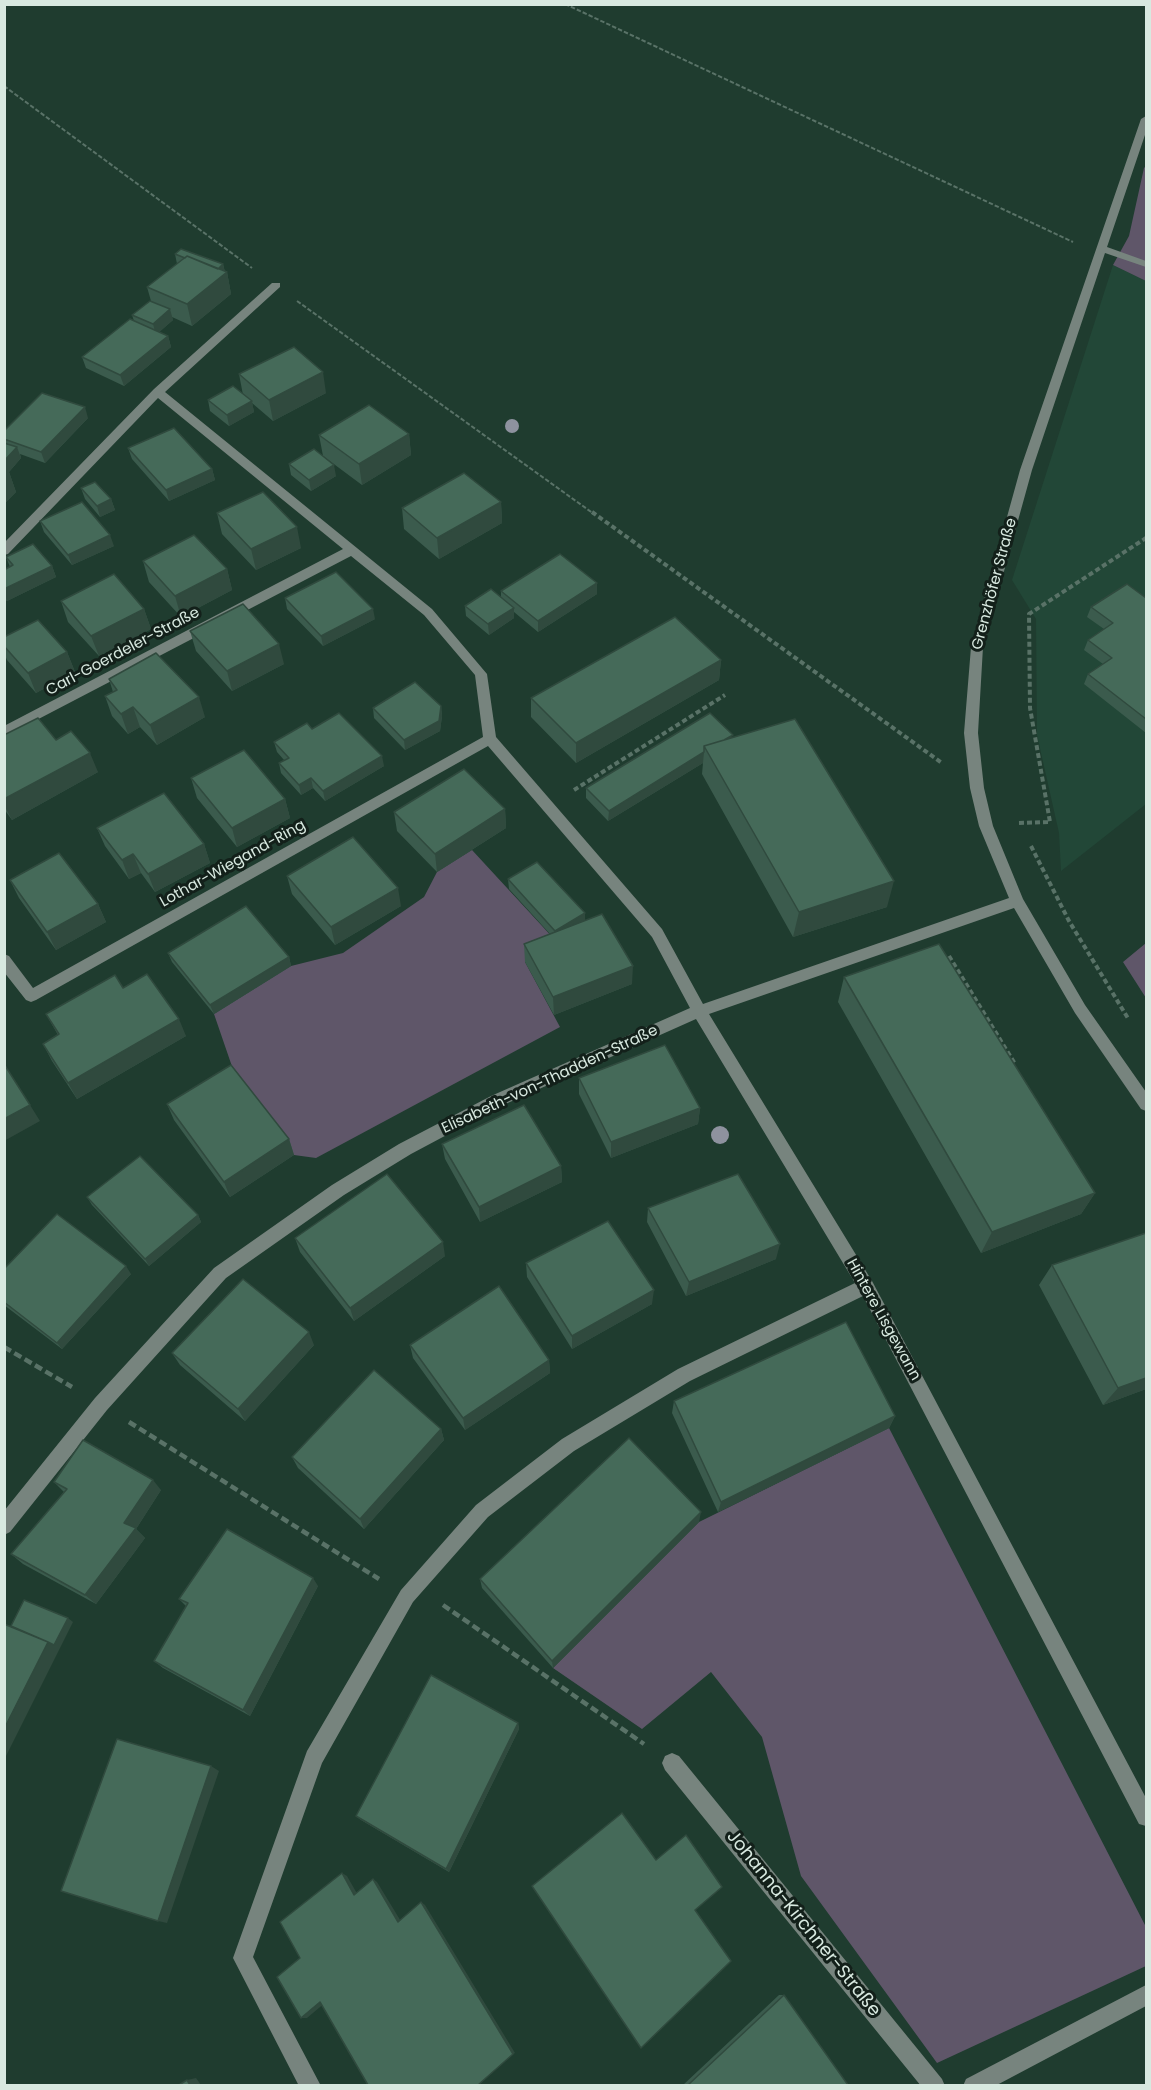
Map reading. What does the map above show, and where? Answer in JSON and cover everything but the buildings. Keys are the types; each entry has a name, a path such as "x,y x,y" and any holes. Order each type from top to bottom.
{"street":[{"name":"Grenzhöfer Straße","path":"1146,119 1026,470 977,647 971,733 977,788 986,826 1017,901 1080,1009 1146,1104"},
{"path":"1103,249 1146,264"},
{"path":"4,550 158,392 276,285"},
{"path":"158,392 428,612 481,674 490,739 548,807"},
{"name":"Carl-Goerdeler-Straße","path":"4,732 352,550"},
{"name":"Lothar-Wiegand-Ring","path":"4,960 31,996 490,739"},
{"name":"Hintere Lisgewann","path":"548,807 657,933 699,1011 866,1286 1146,1817"},
{"name":"Elisabeth-von-Thadden-Straße","path":"4,1527 101,1404 220,1273 338,1190 405,1149 496,1101 699,1011 1017,901"},
{"path":"311,2085 243,1958 314,1758 407,1596 482,1511 568,1445 684,1375 866,1286"},
{"name":"Johanna-Kirchner-Straße","path":"672,1763 934,2085"},
{"path":"973,2085 1146,1995"}],"path":[{"path":"565,4 1065,240 1103,249"},
{"path":"4,86 276,285 977,788"},
{"path":"986,826 1050,822 1030,708 1029,614 1146,538"},
{"path":"548,807 725,695"},
{"path":"1020,823 1025,833"},
{"path":"1030,843 1069,921 1135,1029"},
{"path":"932,930 1015,1064"},
{"path":"4,1347 101,1404 407,1596 431,1597 672,1763"}],"shaded area":[{"path":"1146,166 1146,281 1113,265 1129,236"},
{"path":"1113,265 1146,281 1146,804 1061,871 1059,833 1037,735 1036,619 1012,580"},
{"path":"472,850 555,940 525,962 560,1027 316,1158 294,1155 237,1081 214,1014 291,966 343,953 424,897 437,872"},
{"path":"1146,943 1146,998 1123,962"},
{"path":"889,1428 1146,1927 1146,1966 937,2063 801,1876 762,1737 711,1672 642,1729 553,1668 699,1522"}]}
